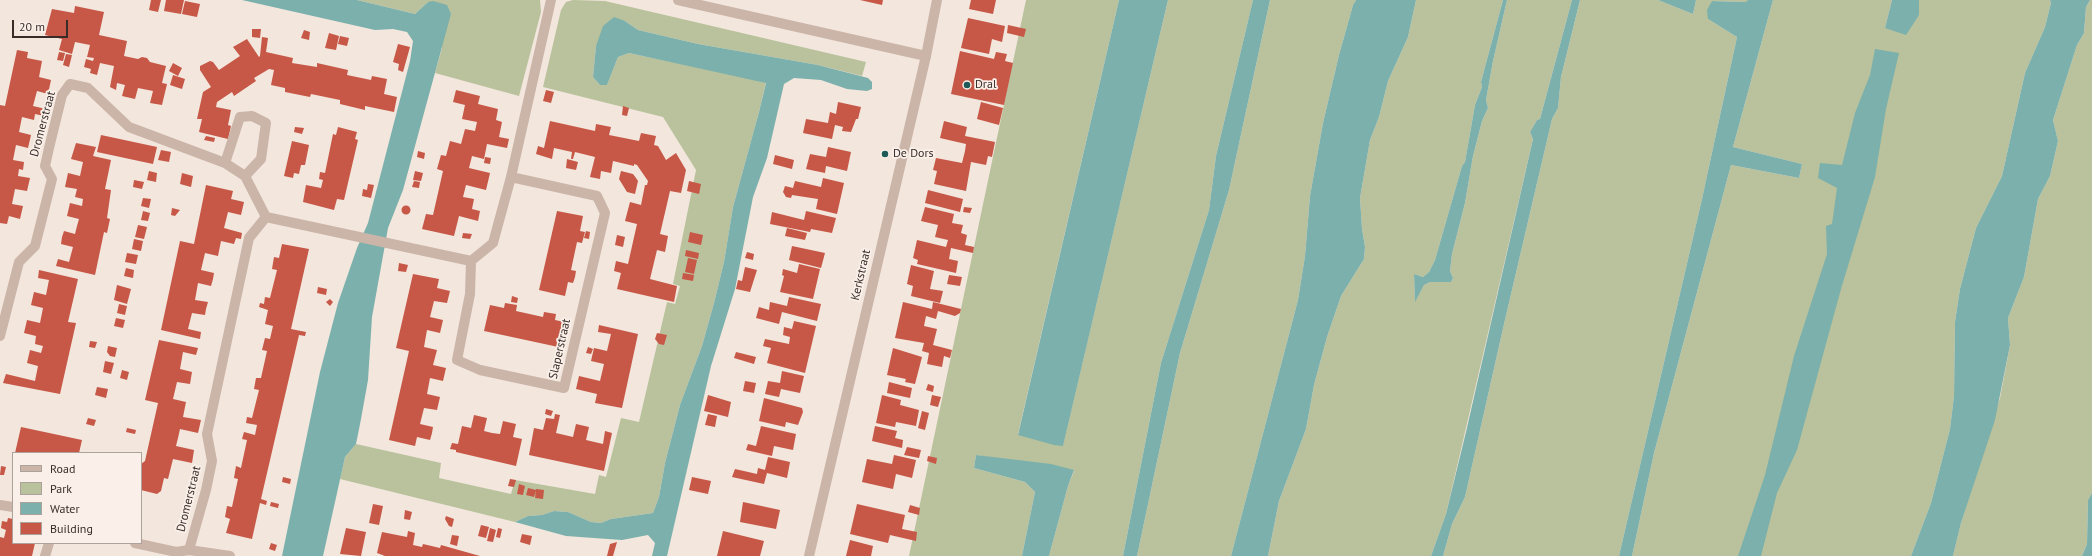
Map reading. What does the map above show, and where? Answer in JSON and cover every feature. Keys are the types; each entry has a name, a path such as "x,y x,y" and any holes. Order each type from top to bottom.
{"street":[{"path":"266,217 471,261 493,243 512,177 551,0"},
{"path":"678,0 926,56"},
{"name":"Kerkstraat","path":"809,556 926,56 937,0"},
{"name":"Dromerstraat","path":"0,336 19,262 35,246 52,179 45,166 62,95 70,84 88,88 129,127 225,163 245,176 266,217 249,238 245,253 207,434 212,462 189,550 176,552 140,544"},
{"path":"225,163 240,117 252,116 266,123 260,159 245,176"},
{"name":"Slaperstraat","path":"471,261 470,294 457,360 480,370 564,388 605,213 597,196 512,177"},
{"path":"0,505 12,507"},
{"path":"45,556 49,544"},
{"path":"189,550 230,556"}],"green space":[{"path":"357,0 540,0 541,12 519,96 435,73 442,48 428,2 415,14"},
{"path":"573,0 605,1 866,62 862,76 818,65 698,44 638,30 625,21 596,46 593,77 600,85 607,85 618,57 629,53 766,82 733,207 724,262 714,303 702,346 680,405 665,463 659,497 653,513 611,519 601,523 591,522 568,512 554,511 542,515 528,516 515,522 340,479 345,457 356,444 441,463 439,478 511,494 515,480 595,494 599,475 606,477 621,418 639,422 667,302 675,304 680,286 673,284 696,170 663,117 543,87 561,10 566,2"},
{"path":"1026,0 1119,0 1018,434 1063,445 1168,0 1253,0 1216,156 1209,210 1161,363 1123,556 1049,556 1068,486 1074,471 976,455 974,468 1025,482 1035,492 1022,556 909,556"},
{"path":"1270,0 1356,0 1353,5 1339,55 1323,123 1310,196 1305,256 1298,300 1231,556 1137,556 1180,353 1229,190"},
{"path":"1416,0 1503,0 1481,82 1482,87 1475,105 1465,162 1462,166 1435,260 1429,272 1423,277 1414,274 1415,301 1424,285 1430,282 1451,282 1453,278 1450,271 1452,254 1465,203 1473,156 1482,121 1488,108 1486,100 1507,0 1572,0 1540,119 1537,120 1530,132 1533,139 1446,514 1431,556 1268,556 1279,501 1306,429 1314,385 1327,337 1341,296 1364,259 1365,247 1360,198 1370,140 1379,117 1388,81 1408,37"},
{"path":"1580,0 1658,0 1693,14 1696,0 1748,0 1747,2 1712,1 1708,19 1737,37 1702,199 1619,556 1443,556 1452,524 1465,497 1552,119 1558,108 1561,77"},
{"path":"1773,0 1892,0 1885,28 1919,15 1919,0 2050,0 2051,3 2045,27 2025,73 2002,176 1976,228 1960,289 1955,322 1954,396 1950,429 1931,503 1911,556 1632,556 1654,453 1731,165 1799,178 1802,164 1733,147"},
{"path":"2090,0 2092,0 2092,493 2088,500 2087,544 2082,556 1953,556 1961,523 2000,398 2010,345 2008,318 2024,277 2038,199 2050,176 2058,141 2053,120 2077,45 2084,33 2086,7"}],"water":[{"path":"242,0 357,0 415,14 428,2 433,1 447,5 451,14 403,190 388,228 372,317 368,380 361,419 356,444 345,457 323,556 282,556 320,372 338,303 357,248 368,223 410,61 413,41 407,32 393,29 375,30"},
{"path":"1119,0 1168,0 1063,446 1054,445 1018,435"},
{"path":"1253,0 1270,0 1229,190 1180,353 1137,556 1123,556 1161,363 1209,210 1216,156"},
{"path":"1356,0 1416,0 1408,37 1388,81 1379,117 1370,140 1360,198 1365,247 1364,259 1341,296 1327,337 1314,385 1306,429 1279,501 1268,556 1231,556 1298,300 1305,256 1310,196 1323,123 1339,55 1353,5"},
{"path":"1503,0 1507,0 1486,100 1488,108 1482,121 1473,156 1465,203 1452,254 1450,271 1453,278 1451,282 1430,282 1424,285 1415,302 1414,274 1423,277 1429,272 1435,260 1462,166 1465,162 1475,105 1482,87 1481,82"},
{"path":"1572,0 1580,0 1561,77 1558,108 1552,119 1465,497 1452,524 1443,556 1431,556 1446,514 1466,432 1533,139 1530,132 1537,120 1540,119"},
{"path":"1658,0 1696,0 1693,14"},
{"path":"1748,0 1773,0 1733,147 1802,164 1799,178 1731,165 1654,453 1632,556 1619,556 1702,199 1737,37 1708,19 1707,10 1712,1 1746,2"},
{"path":"1892,0 1919,0 1919,15 1906,35 1885,28"},
{"path":"2050,0 2090,0 2086,7 2084,33 2077,45 2053,120 2058,141 2050,176 2038,199 2024,277 2008,318 2010,345 1995,420 1961,523 1953,556 1911,556 1931,503 1950,429 1954,396 1955,322 1960,289 1976,228 2002,176 2025,73 2045,27 2051,3"},
{"path":"614,17 625,21 638,30 698,44 818,65 868,78 872,82 872,89 867,91 847,89 821,80 794,78 784,84 767,158 753,197 735,289 711,366 667,556 652,556 655,543 648,535 622,540 566,536 515,522 528,516 542,515 554,511 568,512 591,522 601,523 611,519 653,513 659,497 665,463 680,405 702,346 714,303 724,262 733,207 766,83 629,53 618,57 607,85 600,85 593,77 596,46 603,26"},
{"path":"1875,49 1899,53 1886,109 1875,177 1841,289 1797,450 1777,493 1761,556 1738,556 1765,475 1794,356 1827,254 1826,226 1832,224 1837,188 1818,178 1820,163 1842,165 1855,113 1870,75"},
{"path":"976,455 1051,464 1074,470 1068,486 1049,556 1022,556 1035,492 1025,482 974,468"},
{"path":"2092,493 2092,556 2082,556 2087,544 2088,500"}],"building":[{"path":"151,0 161,0 158,12 149,10"},
{"path":"166,0 184,0 181,14 164,11"},
{"path":"860,0 883,0 882,5"},
{"path":"971,0 996,0 993,14 969,9"},
{"path":"185,1 200,4 197,17 182,14"},
{"path":"75,6 104,12 99,35 127,41 124,56 138,59 142,57 147,58 150,62 166,66 162,83 167,84 162,105 150,103 153,91 138,88 135,99 122,96 125,85 117,83 116,90 110,87 114,66 100,63 97,75 90,73 91,69 84,67 86,59 93,61 94,58 87,57 90,45 75,42 72,54 59,50 62,39 45,35 52,9 74,13"},
{"path":"968,18 1005,26 1002,42 992,39 989,54 961,48"},
{"path":"1008,25 1026,29 1024,37 1007,33"},
{"path":"252,29 261,29 260,38 252,37"},
{"path":"304,30 310,32 309,40 301,38"},
{"path":"329,33 339,36 336,50 325,48"},
{"path":"340,36 349,38 347,46 338,44"},
{"path":"262,37 268,38 266,52 293,58 292,63 317,67 317,63 348,70 347,75 371,80 372,76 387,79 384,94 397,97 394,112 365,106 365,110 340,104 340,100 311,94 310,97 285,92 285,88 271,85 274,70 269,69 254,78 256,81 234,96 232,92 217,102 216,107 231,110 228,125 231,126 228,139 199,132 202,119 197,119 203,92 211,87 200,70 200,66 210,61 213,62 219,70 240,56 233,47 247,39 259,57"},
{"path":"398,44 410,47 403,72 398,70 399,64 393,62"},
{"path":"17,50 28,52 27,58 42,61 39,77 51,80 48,94 37,91 33,106 50,110 49,117 35,114 34,120 22,117 19,132 31,135 28,148 16,145 13,160 24,162 23,170 19,169 18,176 30,178 27,191 15,189 12,204 23,206 20,219 9,216 7,224 0,223 0,105 5,106"},
{"path":"960,51 994,59 996,52 1007,54 1005,61 1013,63 1004,105 951,94"},
{"path":"59,52 65,53 63,61 57,60"},
{"path":"66,54 72,55 69,67 63,65"},
{"path":"173,63 182,68 178,76 169,71"},
{"path":"173,75 185,79 182,89 170,85"},
{"path":"456,90 480,96 478,104 498,109 496,120 502,122 499,137 509,139 507,148 487,144 484,159 472,156 469,168 490,173 486,190 466,185 463,197 474,199 472,209 480,211 478,221 459,216 454,236 422,229 426,214 433,215 443,171 437,169 441,155 446,156 450,141 461,144 465,129 475,131 477,122 462,119 465,105 453,102"},
{"path":"546,90 554,92 551,103 543,101"},
{"path":"838,102 861,107 858,119 856,119 851,132 842,131 843,127 835,125 832,139 803,133 806,119 828,123 830,112 836,114"},
{"path":"981,102 1003,108 999,125 977,119"},
{"path":"623,106 629,108 627,116 622,115"},
{"path":"550,121 595,131 596,124 611,127 609,135 639,141 641,133 656,136 654,145 658,146 666,160 676,153 686,170 681,193 670,191 660,234 668,236 665,252 657,250 650,279 677,286 674,302 617,289 621,273 614,271 616,261 628,264 637,224 625,221 630,202 641,205 645,185 647,185 648,181 637,165 634,164 634,166 613,161 611,173 601,171 600,179 590,177 595,157 575,152 573,159 571,159 572,152 554,148 552,159 536,154 538,146 544,148"},
{"path":"944,121 967,127 965,136 995,142 992,157 988,156 986,165 971,162 966,191 934,184 937,171 933,170 936,158 962,163 965,151 966,144 940,138"},
{"path":"295,127 304,128 302,134 294,132"},
{"path":"338,127 357,132 355,139 358,140 344,200 337,199 334,210 303,202 306,185 321,188 323,180 319,179 320,172 325,173 333,134 336,135"},
{"path":"101,135 157,147 153,164 97,152"},
{"path":"206,136 215,138 214,142 204,140"},
{"path":"292,141 309,145 305,165 301,165 299,174 294,173 293,178 284,176"},
{"path":"76,143 96,147 93,156 111,160 105,189 111,190 107,218 110,219 107,233 104,232 95,275 56,266 58,259 69,262 73,247 61,244 64,231 75,234 79,219 67,216 70,203 82,206 83,199 75,197 77,189 65,187 68,173 80,176 83,162 71,159"},
{"path":"828,147 851,152 847,171 826,166 825,173 806,169 810,154 826,157"},
{"path":"161,150 171,152 169,162 158,160"},
{"path":"418,151 425,153 424,159 417,157"},
{"path":"775,155 794,160 792,169 773,164"},
{"path":"485,157 491,158 490,164 484,163"},
{"path":"567,159 578,162 576,170 566,168"},
{"path":"149,171 157,173 156,182 147,180"},
{"path":"415,171 423,173 421,181 413,180"},
{"path":"621,171 633,174 638,181 635,194 627,192 619,179"},
{"path":"182,173 193,176 191,187 180,184"},
{"path":"823,178 844,183 837,214 816,209 818,199 792,195 791,198 786,197 783,192 785,186 793,188 795,181 821,187"},
{"path":"134,180 144,182 142,189 133,187"},
{"path":"414,181 420,182 419,188 412,187"},
{"path":"689,181 701,184 699,194 687,191"},
{"path":"368,184 374,185 371,198 362,196 363,189 367,190"},
{"path":"206,185 233,191 231,199 244,202 241,215 228,212 224,228 242,233 241,239 236,238 234,244 221,241 218,256 205,253 201,270 214,273 213,279 211,286 198,283 195,300 208,302 205,315 192,313 188,329 201,332 200,339 161,330 180,241 194,244"},
{"path":"928,190 963,199 960,212 925,203"},
{"path":"143,198 151,199 149,208 141,206"},
{"path":"406,205 411,210 406,215 401,210"},
{"path":"925,207 954,214 952,223 963,225 961,233 967,235 965,245 974,247 973,253 951,248 949,259 958,261 956,273 917,264 918,260 913,258 917,240 946,247 948,240 935,237 938,225 921,221"},
{"path":"964,207 972,208 970,213 963,212"},
{"path":"172,208 180,210 175,216 171,215"},
{"path":"143,211 150,213 148,221 141,220"},
{"path":"557,211 583,216 580,231 585,232 582,243 577,242 571,270 576,271 575,277 573,283 568,282 565,296 539,290"},
{"path":"806,211 836,218 832,233 811,229 810,232 770,224 772,212 804,220"},
{"path":"138,225 147,227 144,239 135,237"},
{"path":"787,228 807,233 805,240 785,236"},
{"path":"586,231 590,232 589,239 584,238"},
{"path":"690,232 703,235 701,245 688,242"},
{"path":"463,233 472,234 470,239 462,238"},
{"path":"617,235 625,237 623,247 615,245"},
{"path":"134,239 143,241 141,251 132,249"},
{"path":"282,244 309,249 291,329 306,332 305,336 299,335 261,499 267,501 266,505 260,503 252,539 226,533 230,519 225,517 227,506 232,507 238,479 234,478 236,466 241,468 247,440 242,439 244,432 255,435 257,425 246,423 247,417 252,418 259,390 254,389 256,378 261,378 267,351 262,350 265,338 270,339 273,326 265,324 268,310 259,307 260,303 264,304 265,297 270,298 277,270 272,269 274,257 279,258"},
{"path":"792,246 825,253 821,268 789,260"},
{"path":"686,250 699,253 698,259 685,256"},
{"path":"747,252 754,254 753,260 745,258"},
{"path":"127,253 138,255 136,264 125,262"},
{"path":"688,258 697,260 694,274 685,272"},
{"path":"399,263 408,265 406,272 398,271"},
{"path":"799,264 820,269 813,299 780,292 784,276 782,275 783,269 797,273"},
{"path":"911,265 934,271 930,289 943,291 940,303 911,296 913,286 907,284"},
{"path":"745,267 757,270 750,292 736,289 738,280 742,281"},
{"path":"126,268 134,270 133,278 124,276"},
{"path":"39,270 78,279 68,322 76,323 60,394 3,383 6,374 35,381 38,366 27,363 30,350 41,353 43,346 35,344 36,336 24,333 27,320 40,323 43,308 31,305 34,292 46,295 49,280 38,278"},
{"path":"683,273 694,275 693,281 682,279"},
{"path":"413,274 439,279 437,288 450,291 447,303 434,301 430,317 443,320 440,333 427,330 424,347 437,350 433,365 446,368 443,381 430,378 427,394 440,397 437,410 424,408 420,424 433,427 430,440 417,437 415,446 389,440 409,351 396,348"},
{"path":"949,275 962,277 960,286 947,284"},
{"path":"117,285 131,289 127,304 114,300"},
{"path":"318,287 327,289 326,295 317,293"},
{"path":"512,296 518,298 517,303 511,302"},
{"path":"789,297 821,304 817,321 782,312 779,324 756,318 759,307 769,310 770,302 787,306"},
{"path":"330,299 333,302 330,306 326,302"},
{"path":"903,302 932,309 933,302 961,309 960,313 955,316 938,311 936,319 926,316 924,326 937,329 933,345 952,350 950,358 944,356 942,367 927,364 929,353 922,351 924,343 895,338"},
{"path":"505,303 517,305 516,311 543,317 544,312 556,314 555,320 569,323 563,348 484,331 490,305 504,308"},
{"path":"119,304 127,306 125,315 117,313"},
{"path":"116,318 125,320 123,328 114,326"},
{"path":"794,321 816,326 805,373 767,363 771,348 763,346 765,339 789,344 790,337 783,335 784,327 792,329"},
{"path":"599,325 638,334 622,408 595,403 597,394 576,389 579,376 600,381 604,364 591,361 594,348 607,351 611,334 598,332"},
{"path":"657,333 667,335 664,345 659,344 655,339"},
{"path":"159,340 198,348 196,355 183,352 180,369 192,372 190,384 177,382 173,399 186,402 183,417 201,420 198,433 180,429 176,446 194,450 192,463 173,459 168,479 164,478 161,491 157,494 142,490 142,463 145,461 158,403 145,400"},
{"path":"90,341 97,342 95,348 89,347"},
{"path":"108,346 117,348 115,357 110,356 107,352"},
{"path":"588,347 593,349 591,354 586,353"},
{"path":"893,348 922,357 915,384 905,382 906,379 887,375"},
{"path":"736,352 756,357 754,364 734,358"},
{"path":"105,361 114,363 111,374 103,372"},
{"path":"122,370 129,372 127,380 120,378"},
{"path":"782,371 804,376 800,393 781,389 779,397 765,394 768,381 780,383"},
{"path":"745,381 756,383 754,393 743,391"},
{"path":"889,382 912,388 910,398 887,393"},
{"path":"928,384 934,386 933,392 926,390"},
{"path":"97,387 108,389 106,398 95,395"},
{"path":"708,395 731,402 728,417 704,411"},
{"path":"882,395 901,400 900,405 919,410 916,426 896,422 895,427 876,423"},
{"path":"932,395 941,397 938,407 930,405"},
{"path":"764,398 802,408 803,412 798,425 786,422 785,427 759,421"},
{"path":"546,409 553,411 551,416 545,414"},
{"path":"922,411 929,413 925,430 918,428"},
{"path":"555,414 560,415 556,433 573,437 576,424 589,427 586,440 603,444 605,431 612,433 604,471 529,455 534,428 543,430 546,418 554,419"},
{"path":"708,414 717,416 715,427 705,425"},
{"path":"474,415 487,418 484,431 492,433 500,434 503,421 516,424 513,437 522,439 516,466 456,452 456,450 450,449 452,443 458,444 462,426 471,428"},
{"path":"88,418 96,420 94,426 86,424"},
{"path":"761,426 796,434 793,450 774,446 772,456 746,450 748,444 756,446"},
{"path":"875,426 897,431 895,438 903,440 902,448 872,441"},
{"path":"21,427 82,440 79,452 15,452"},
{"path":"127,428 136,430 135,434 126,432"},
{"path":"907,447 921,450 919,458 904,455"},
{"path":"894,455 916,460 912,478 896,474 893,489 862,482 867,459 892,464"},
{"path":"928,456 937,458 936,464 927,461"},
{"path":"768,457 790,462 787,478 767,473 764,484 732,477 735,469 757,474 758,468 765,470"},
{"path":"1,466 6,467 4,475 0,475"},
{"path":"283,477 291,479 290,484 282,482"},
{"path":"692,477 711,481 708,494 689,490"},
{"path":"510,479 516,480 514,487 508,486"},
{"path":"519,484 525,486 523,495 517,494"},
{"path":"528,488 536,490 534,497 526,495"},
{"path":"536,489 544,490 543,499 535,498"},
{"path":"271,502 279,504 278,508 270,506"},
{"path":"743,502 780,510 776,529 740,522"},
{"path":"373,504 383,506 379,525 369,523"},
{"path":"857,504 905,515 902,529 917,532 916,541 890,535 888,543 850,534"},
{"path":"910,505 920,508 919,515 908,512"},
{"path":"405,510 412,512 410,520 404,519"},
{"path":"446,516 454,519 452,527 449,526 445,519"},
{"path":"8,518 12,519 12,544 35,544 32,556 0,556 0,537 4,538 6,530 1,528 2,521 7,522"},
{"path":"481,525 489,527 486,538 478,536"},
{"path":"346,528 366,532 361,556 340,554"},
{"path":"490,528 496,530 493,542 487,541"},
{"path":"498,528 502,529 500,538 496,537"},
{"path":"408,531 415,533 413,545 422,547 423,544 440,548 441,545 480,556 385,556 377,553 382,532 407,537"},
{"path":"723,531 764,541 760,556 717,556"},
{"path":"522,534 532,536 530,545 520,542"},
{"path":"452,535 459,536 457,546 450,544"},
{"path":"850,540 873,546 871,556 846,556"},
{"path":"617,542 613,556 607,556 610,544"},
{"path":"271,543 277,545 275,551 269,549"}],"place":[{"name":"Dral","path":"967,85"},
{"name":"De Dors","path":"885,154"}]}
